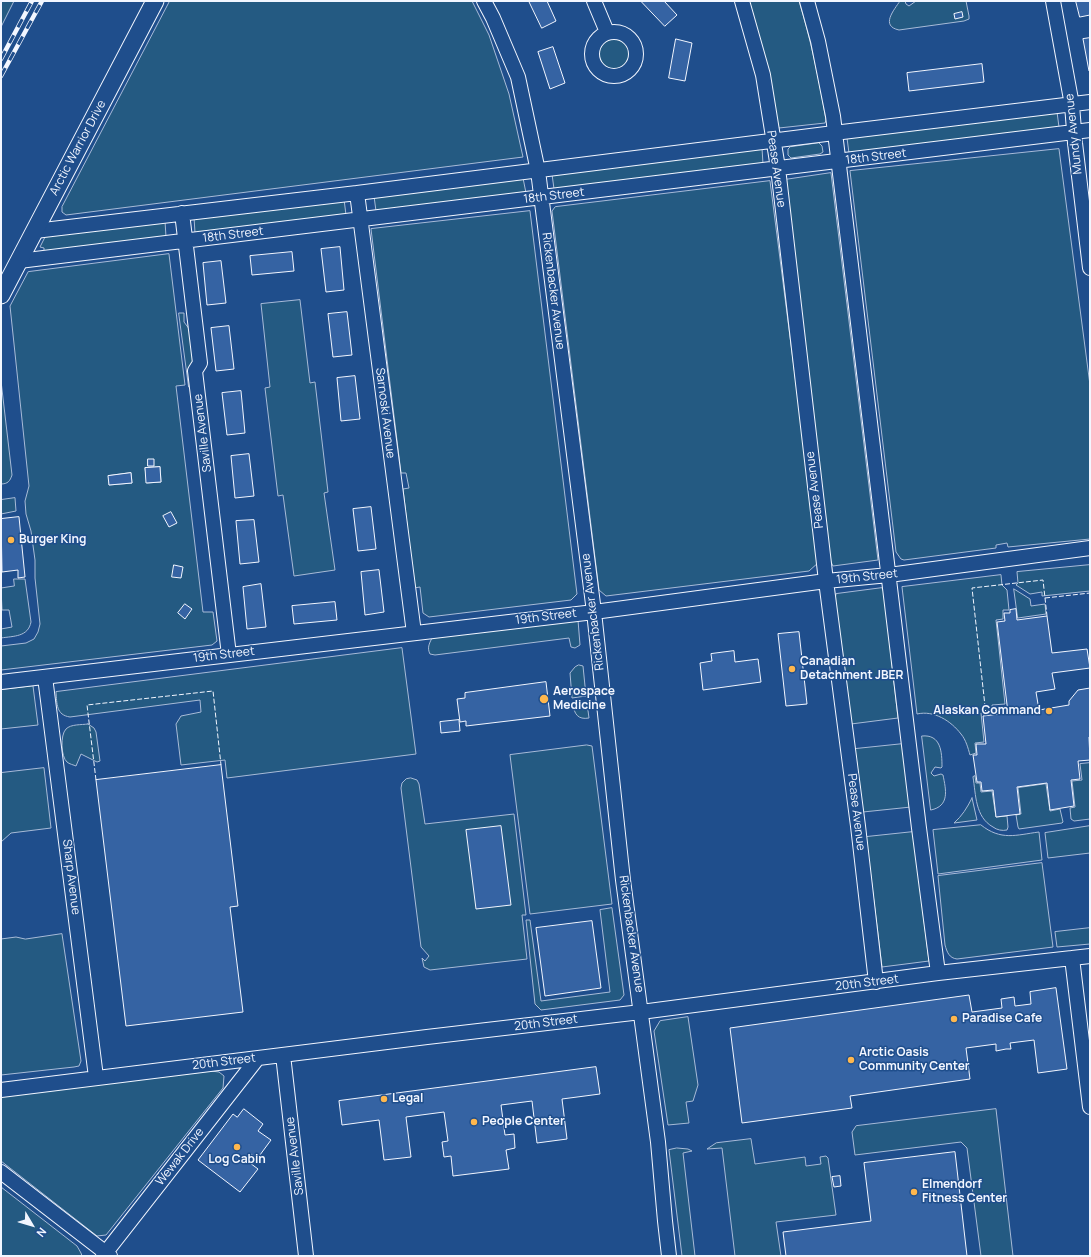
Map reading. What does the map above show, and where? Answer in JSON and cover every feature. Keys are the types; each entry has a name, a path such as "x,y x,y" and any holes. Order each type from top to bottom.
{"main road":[{"name":"Arctic Warrior Drive","path":"1,295 155,1"}],"street":[{"name":"Rickenbacker Avenue","path":"484,1 493,18 518,77 538,171 594,612 623,880 658,1142 669,1256"},
{"path":"594,1 608,32"},
{"name":"Pease Avenue","path":"742,1 763,75 772,141 778,168 826,581 859,835 876,982"},
{"path":"806,1 818,41 833,116 919,828 938,973"},
{"name":"Mundy Avenue","path":"1053,1 1072,105 1090,268"},
{"path":"35,231 538,171 1090,102"},
{"name":"18th Street","path":"19,261 1090,130"},
{"name":"Sarnoski Avenue","path":"357,193 414,633"},
{"name":"Saville Avenue","path":"182,213 200,363 196,371 229,655"},
{"name":"19th Street","path":"1,682 594,612 1090,548"},
{"name":"Sharp Avenue","path":"46,677 96,1077"},
{"name":"20th Street","path":"1,1090 96,1077 641,1012 938,973 1090,956"},
{"path":"1072,958 1090,1107"},
{"name":"Saville Avenue","path":"283,1055 306,1256"},
{"name":"Wewak Drive","path":"106,1255 257,1058"},
{"path":"1,1172 106,1255"}],"shaded area":[{"path":"1,1 14,1 1,27"},
{"path":"170,1 472,1 489,35 509,94 523,157 66,215 62,212 62,207"},
{"path":"748,1 799,1 818,75 826,120 825,123 779,128"},
{"path":"900,1 905,1 909,6 916,1 966,1 969,19 899,30 893,28 889,21 892,13"},
{"path":"612,38 618,38 628,45 631,54 630,60 624,67 618,70 612,70 602,63 599,57 599,51 606,41"},
{"path":"1057,112 1059,127 849,153 847,138"},
{"path":"819,143 822,146 823,152 820,154 791,158 788,155 788,149 790,147"},
{"path":"762,148 763,164 554,189 552,174"},
{"path":"1059,149 1090,385 1090,539 1008,547 1007,543 996,545 996,548 904,560 901,559 896,552 850,171"},
{"path":"831,173 878,560 833,566 830,560 784,180"},
{"path":"523,178 526,193 376,211 374,196"},
{"path":"770,181 819,562 809,571 606,596 599,590 552,211 555,207"},
{"path":"344,199 346,215 195,233 194,217"},
{"path":"530,211 577,594 571,600 429,617 423,613 420,587 414,588 403,489 409,488 406,473 401,473 371,229"},
{"path":"165,221 166,237 44,252 44,248 40,247 46,235"},
{"path":"169,254 185,385 176,386 203,612 213,612 217,641 212,645 1,670 1,646 26,643 34,639 40,624 35,578 35,560 31,531 26,514 25,501 29,486 10,306 28,272","holes":["160,467 161,482 147,483 145,468","131,473 132,483 109,485 109,476"]},
{"path":"300,300 310,383 315,382 328,492 324,493 335,570 294,576 283,495 278,496 265,388 270,387 261,304"},
{"path":"179,313 184,313 184,322 193,334 192,387 189,387"},
{"path":"1,381 12,475 8,482 1,484"},
{"path":"15,498 16,511 1,514 1,500"},
{"path":"1090,565 1090,591 1042,596 1042,592 1030,594 1016,585 1018,583 1017,572"},
{"path":"1001,575 1002,585 1007,590 1009,610 1003,610 1003,619 996,620 1005,704 992,705 993,712 981,713 984,742 975,743 976,753 970,755 967,744 961,734 947,721 936,715 923,713 917,714 902,587"},
{"path":"14,579 25,579 31,622 27,631 24,633 1,638 1,629 12,627 9,610 2,610 1,588 14,586"},
{"path":"882,588 884,592 898,718 851,724 835,599 836,594"},
{"path":"1014,589 1030,599 1031,606 1045,604 1046,614 1018,618"},
{"path":"578,620 580,645 575,648 571,647 569,638 435,655 430,654 429,650 429,644 432,638"},
{"path":"402,648 416,754 227,778 225,760 181,765 176,724 181,716 201,712 200,700 70,717 62,714 57,705 56,692"},
{"path":"579,665 583,666 586,696 572,698 570,673"},
{"path":"33,686 38,725 1,729 1,690"},
{"path":"587,703 589,718 577,716 574,711 573,704"},
{"path":"88,724 94,728 96,732 100,761 97,762 81,754 76,766 67,762 63,756 62,741 64,732 71,726"},
{"path":"922,736 928,736 937,741 942,756 942,767 935,767 931,773 934,776 941,774 943,775 946,792 945,797 941,805 931,810"},
{"path":"903,744 911,807 863,812 855,749"},
{"path":"587,745 592,746 612,904 530,914 510,755"},
{"path":"1090,763 1090,819 1074,821 1071,819 1070,808 1075,807 1072,781 1082,780 1080,764"},
{"path":"44,768 51,828 11,833 1,842 1,773"},
{"path":"975,776 976,783 980,783 981,792 992,791 996,817 1007,816 1007,830 996,829 987,823 983,818 977,805 973,777"},
{"path":"411,778 417,780 419,784 425,824 514,814 526,915 522,915 527,959 430,970 424,967 422,958 425,961 429,956 421,947 401,788 402,783 406,779"},
{"path":"1046,784 1050,811 1060,809 1063,822 1019,829 1016,815 1021,814 1018,788"},
{"path":"972,798 977,820 954,823 964,812"},
{"path":"981,825 995,833 1009,836 1039,832 1042,860 938,874 933,830"},
{"path":"1090,826 1090,853 1048,858 1045,833"},
{"path":"913,832 929,961 882,967 866,837"},
{"path":"1042,863 1053,947 957,959 950,956 945,945 938,876"},
{"path":"612,908 624,995 620,1000 541,1010 535,1004 526,920 530,920 541,1001 610,992 600,910"},
{"path":"1090,928 1090,944 1057,947 1055,932"},
{"path":"62,934 81,1061 79,1066 1,1075 1,939 16,937 25,939"},
{"path":"688,1017 698,1085 693,1101 686,1102 689,1123 668,1125 654,1031 660,1021"},
{"path":"211,1071 219,1072 224,1076 223,1088 106,1235 97,1236 1,1161 1,1097"},
{"path":"996,1109 1013,1256 981,1256 967,1148 961,1142 855,1155 852,1132 856,1126"},
{"path":"751,1139 755,1164 805,1157 806,1166 821,1164 820,1157 826,1156 828,1158 836,1215 776,1222 781,1256 735,1256 722,1148 707,1149 716,1143"},
{"path":"677,1148 692,1151 683,1153 695,1256 682,1256 669,1150"},
{"path":"1,1187 77,1246 82,1256 1,1256"}],"building":[{"path":"529,1 547,1 556,21 542,28"},
{"path":"641,1 664,1 677,15 665,26"},
{"path":"1076,1 1090,1 1090,15 1080,17"},
{"path":"962,12 963,17 955,19 954,14"},
{"path":"1090,38 1090,71 1089,71 1083,39"},
{"path":"676,39 692,43 685,81 669,78"},
{"path":"553,47 565,83 550,89 538,52"},
{"path":"982,64 984,82 909,91 907,73"},
{"path":"340,247 344,290 326,292 321,249"},
{"path":"292,252 294,271 252,275 250,256"},
{"path":"221,261 226,303 207,305 203,263"},
{"path":"347,312 352,355 333,357 328,314"},
{"path":"229,326 234,369 216,371 211,328"},
{"path":"355,376 360,419 341,421 337,378"},
{"path":"241,391 245,433 227,435 222,393"},
{"path":"249,454 254,496 235,498 231,456"},
{"path":"148,459 154,459 154,466 148,466"},
{"path":"160,467 161,482 146,483 145,468"},
{"path":"131,473 132,483 109,485 108,476"},
{"path":"371,507 376,549 358,551 353,509"},
{"path":"171,512 177,523 169,527 163,516"},
{"name":"Burger King","path":"19,517 25,577 18,578 18,570 2,572 1,519"},
{"path":"254,520 259,562 240,564 236,521"},
{"path":"174,565 183,567 181,578 172,577"},
{"path":"379,570 384,612 365,615 361,572"},
{"path":"261,584 266,627 247,629 243,587"},
{"path":"335,602 337,620 294,624 292,606"},
{"path":"185,604 192,609 185,619 178,613"},
{"name":"Alaskan Command","path":"1016,609 1017,620 1047,616 1052,653 1087,649 1090,668 1052,673 1055,689 1036,692 1039,710 1069,705 1069,701 1078,690 1090,688 1090,760 1078,761 1080,779 1071,780 1074,806 1050,810 1047,783 1017,787 1020,814 996,817 993,790 982,791 981,782 977,782 973,755 977,755 976,744 986,744 983,716 1008,713 997,622 1005,621 1004,613 1010,613 1010,610"},
{"name":"Canadian Detachment JBER","path":"799,632 807,704 786,706 778,634"},
{"path":"734,651 735,662 758,659 761,682 703,690 700,663 712,661 711,654"},
{"path":"546,682 550,716 466,726 466,721 460,722 457,699 465,698 465,693"},
{"path":"459,720 460,731 441,733 440,722"},
{"path":"221,765 238,906 230,907 243,1012 126,1026 96,780"},
{"path":"501,826 511,905 476,909 466,830"},
{"path":"592,921 601,988 545,996 536,928"},
{"name":"Arctic Oasis Community Center","path":"1056,988 1067,1069 1038,1073 1034,1040 1010,1043 1011,1049 996,1051 996,1044 966,1048 970,1079 850,1096 852,1108 742,1123 730,1028 969,995 972,1012 1002,1008 1001,999 1014,997 1015,1006 1031,1004 1030,992"},
{"name":"People Center","path":"596,1067 600,1094 562,1099 567,1139 537,1143 532,1101 501,1105 505,1135 514,1134 515,1148 506,1150 509,1169 453,1176 451,1156 444,1157 442,1142 448,1141 444,1112 406,1117 411,1157 384,1160 379,1120 342,1125 339,1101"},
{"name":"Log Cabin","path":"244,1109 263,1124 258,1131 271,1140 257,1159 251,1154 246,1160 258,1169 240,1192 198,1160 233,1114 237,1117"},
{"name":"Elmendorf Fitness Center","path":"955,1152 967,1256 786,1256 783,1232 871,1221 864,1163"},
{"path":"840,1176 841,1186 834,1187 832,1177"}],"railway":[{"path":"1,59 32,1"},
{"path":"1,76 42,1"}],"fence":[{"path":"986,715 972,588 1043,580 1047,616"},
{"path":"1045,598 1090,593"},
{"path":"96,780 87,705 213,691 221,765"}],"place":[{"name":"Burger King","path":"11,540"},
{"name":"Canadian Detachment JBER","path":"792,669"},
{"name":"Aerospace Medicine","path":"544,699"},
{"name":"Alaskan Command","path":"1049,711"},
{"name":"Paradise Cafe","path":"954,1019"},
{"name":"Arctic Oasis Community Center","path":"851,1060"},
{"name":"Legal","path":"384,1099"},
{"name":"People Center","path":"474,1122"},
{"name":"Log Cabin","path":"237,1147"},
{"name":"Elmendorf Fitness Center","path":"914,1192"}]}
